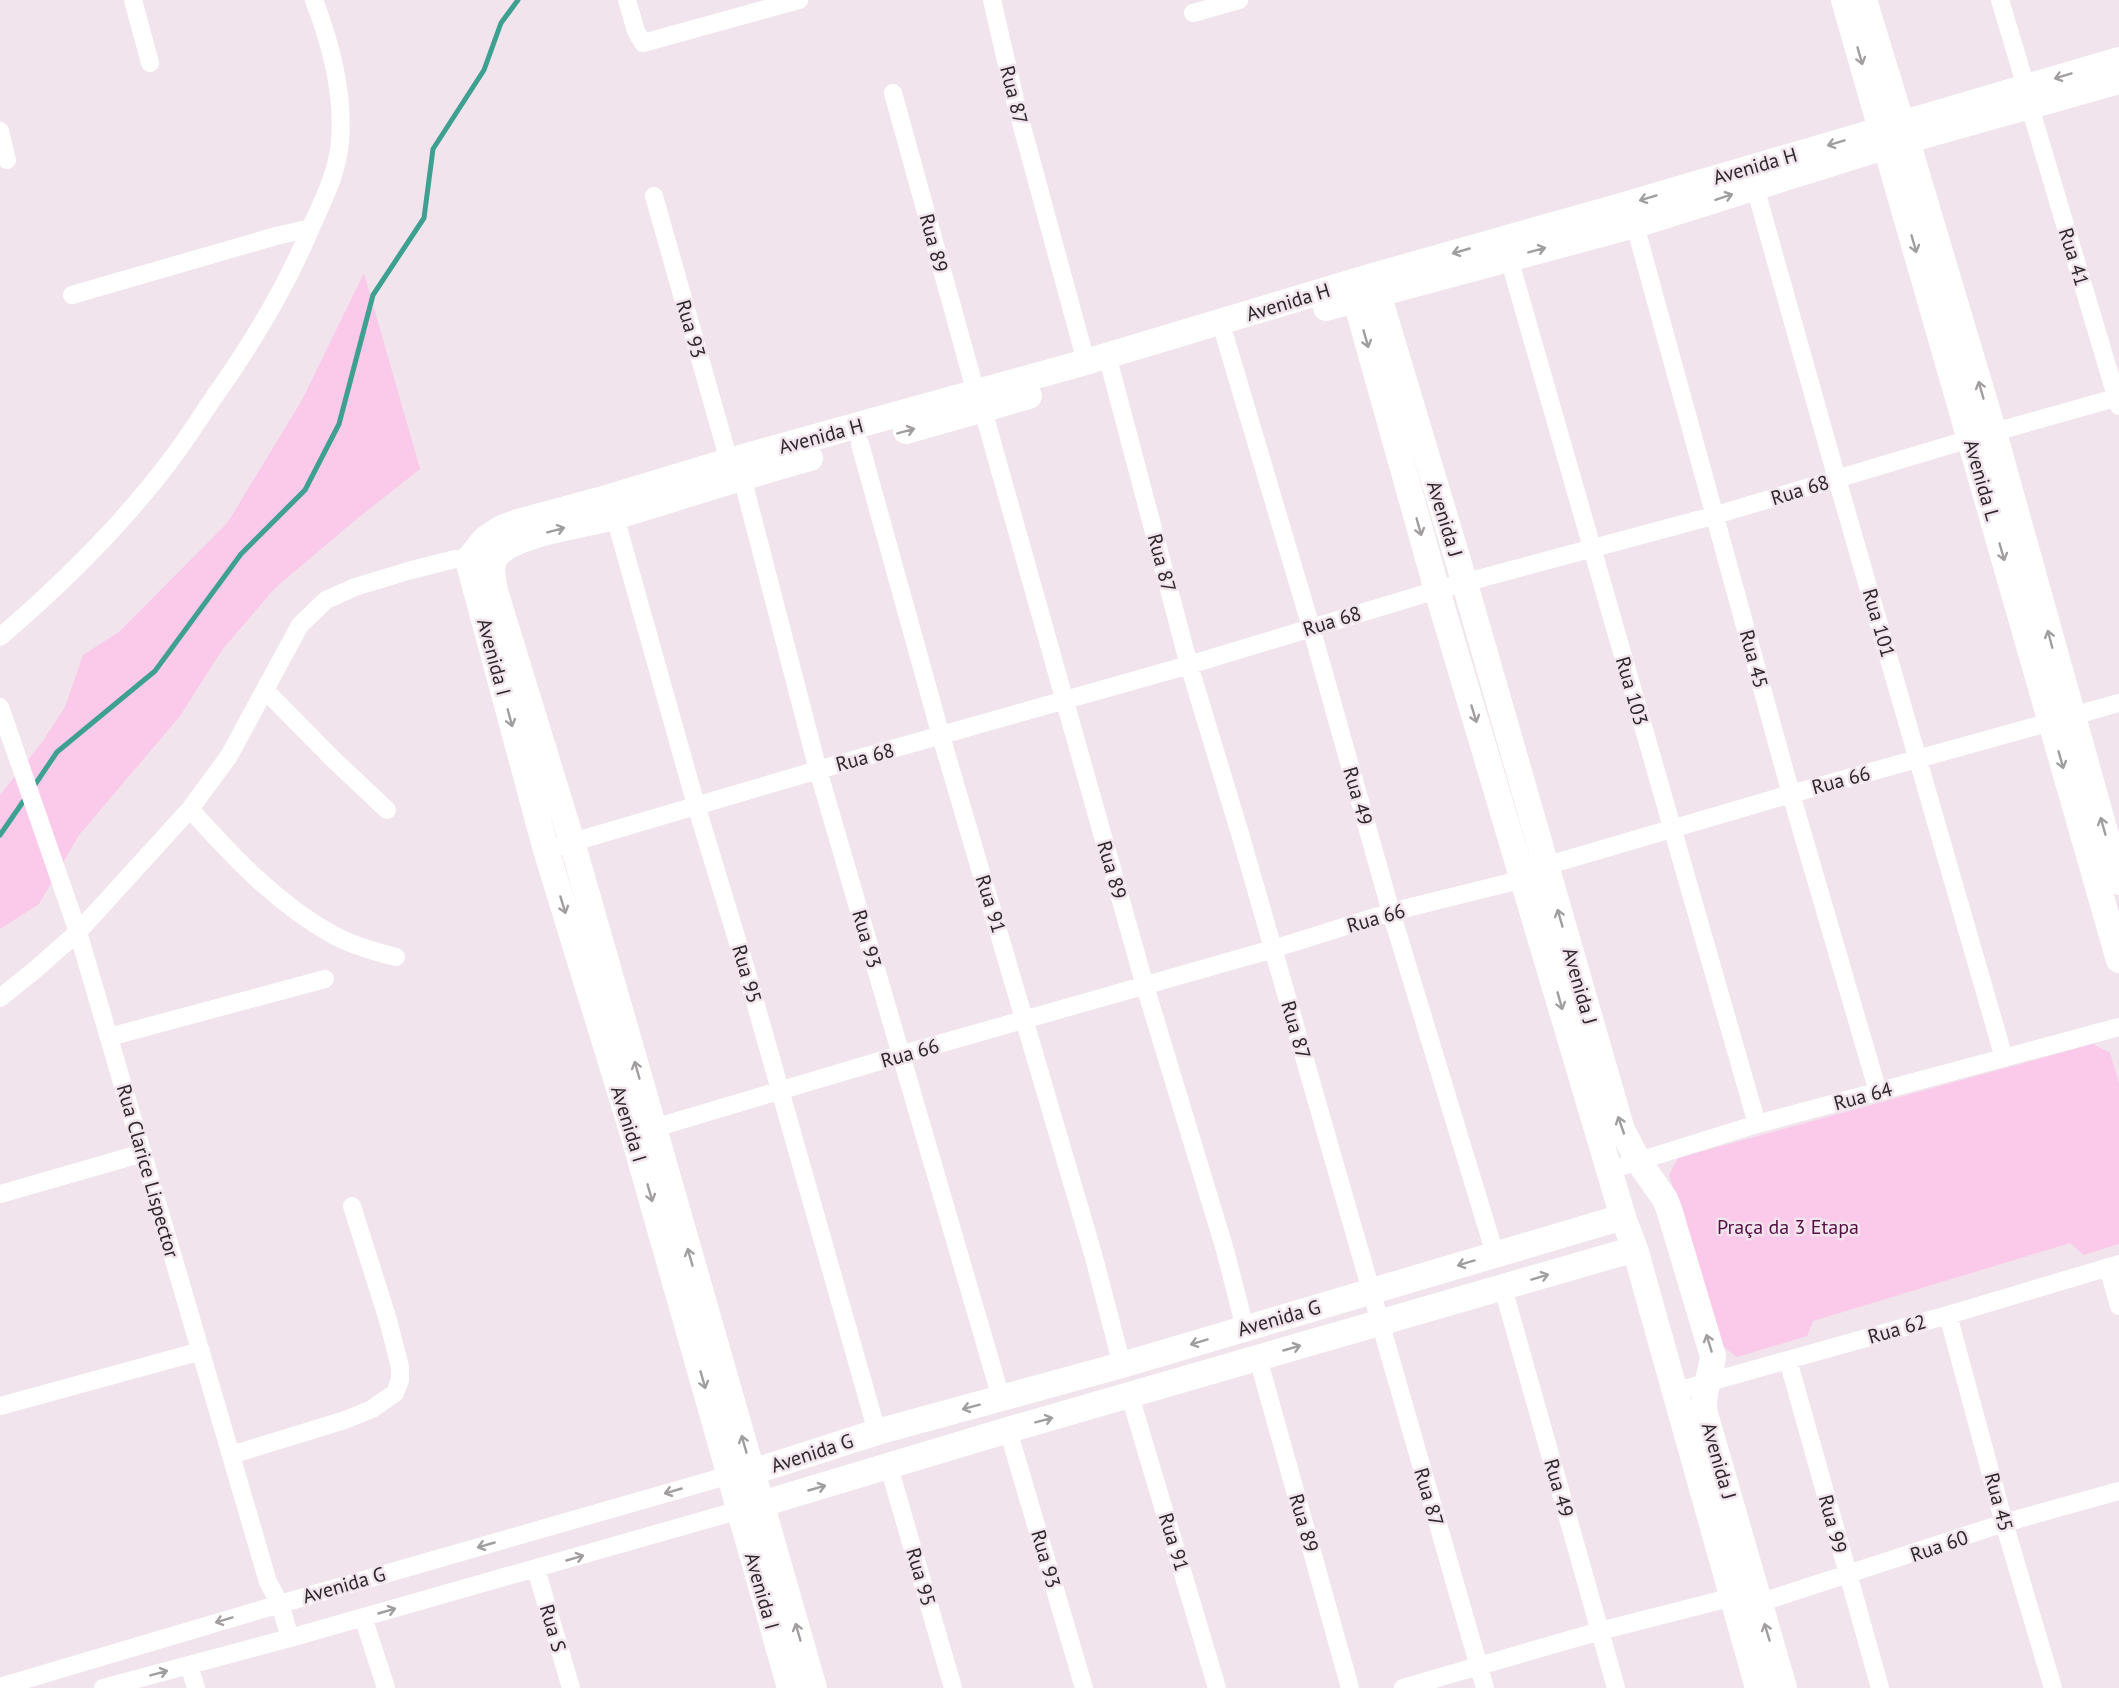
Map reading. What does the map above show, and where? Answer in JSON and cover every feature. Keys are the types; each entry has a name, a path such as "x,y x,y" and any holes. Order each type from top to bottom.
{"street":[{"path":"133,0 150,63"},
{"path":"0,637 81,564 129,512 171,460 252,343 297,261 332,181 340,144 336,75 326,31 314,0"},
{"path":"627,0 636,32 643,43 799,0"},
{"name":"Rua 87","path":"992,0 1016,104 1086,362"},
{"path":"1193,13 1239,0"},
{"name":"Avenida L","path":"1844,0 1894,135"},
{"name":"Avenida L","path":"1864,0 1894,135 1982,436 2061,720 2119,960"},
{"name":"Rua 41","path":"2000,0 2118,400"},
{"name":"Avenida H","path":"2028,97 2119,60"},
{"name":"Avenida H","path":"493,564 502,550 519,542 563,528 615,517 735,469 979,402 1111,370 1225,337 1364,288 1621,206 1894,135 2028,97 2119,81"},
{"name":"Rua 89","path":"893,93 1145,986 1225,1250 1245,1328"},
{"path":"0,131 7,160"},
{"name":"Avenida H","path":"468,560 484,539 512,524 610,497 860,444 1086,362 1364,288 1509,258 1635,225 1755,187 1894,135"},
{"name":"Rua 101","path":"1755,187 2004,1058"},
{"name":"Rua 93","path":"654,196 735,469 818,770 1001,1398"},
{"name":"Rua 45","path":"1635,225 1791,794 1878,1092"},
{"path":"72,295 311,228"},
{"name":"Rua 103","path":"1509,258 1757,1124"},
{"name":"Avenida J","path":"1364,288 1465,584 1610,1170 1635,1249 1674,1392 1737,1569 1759,1604 1784,1688"},
{"name":"Avenida J","path":"1364,288 1437,590 1622,1130 1639,1162 1665,1199 1713,1356 1712,1369 1706,1383 1704,1410 1737,1569 1733,1598 1758,1688"},
{"name":"Rua 49","path":"1225,337 1311,627 1391,912 1495,1254"},
{"name":"Rua 87","path":"1111,370 1189,665 1485,1688"},
{"name":"Rua 68","path":"546,850 1189,665 1437,590 1592,550 1982,436 2118,400"},
{"name":"Rua 91","path":"860,444 941,736 1026,1020 1122,1365"},
{"name":"Rua 95","path":"615,517 877,1432"},
{"path":"0,998 78,932 190,809 229,756 300,625 326,600 355,587 454,559 493,564"},
{"name":"Avenida I","path":"468,560 546,850 643,1131"},
{"name":"Avenida I","path":"493,564 495,591 572,842 643,1131 750,1507 790,1688"},
{"path":"265,690 387,810"},
{"name":"Rua 66","path":"643,1131 1273,949 1391,912 1535,873 1791,794 2119,703"},
{"name":"Rua Clarice Lispector","path":"0,706 78,932 268,1582 280,1604 290,1638"},
{"name":"Avenida L","path":"2061,720 2119,882"},
{"path":"190,809 239,861 289,906 336,936 370,950 396,957"},
{"path":"109,1037 326,980"},
{"name":"Rua 64","path":"1610,1170 1757,1124 2119,1027"},
{"path":"0,1194 143,1153"},
{"path":"231,1455 345,1420 372,1409 395,1393 400,1380 400,1367 388,1320 352,1206"},
{"name":"Avenida G","path":"0,1687 280,1604 741,1474 877,1432 1122,1365 1623,1217"},
{"name":"Avenida G","path":"103,1688 536,1569 1635,1249"},
{"path":"2113,1265 2119,1306"},
{"name":"Rua 62","path":"1674,1392 1948,1315 2113,1265"},
{"name":"Rua 49","path":"1503,1288 1617,1688"},
{"name":"Rua 45","path":"1948,1315 2004,1524 2053,1688"},
{"path":"0,1406 201,1351"},
{"name":"Rua 89","path":"1258,1358 1350,1688"},
{"name":"Rua 99","path":"1788,1360 1880,1688"},
{"name":"Rua 91","path":"1130,1396 1217,1688"},
{"name":"Rua 93","path":"1008,1430 1084,1688"},
{"name":"Rua 95","path":"889,1467 952,1688"},
{"name":"Rua 60","path":"1759,1604 2004,1524 2119,1491"},
{"name":"Avenida I","path":"750,1507 814,1688"},
{"name":"Rua S","path":"536,1569 571,1688"},
{"path":"1403,1688 1600,1631 1733,1598"},
{"path":"363,1617 386,1688"},
{"path":"189,1665 196,1688"}],"green space":[{"path":"364,273 420,469 275,588 222,650 180,716 79,835 39,904 0,929 0,795 43,741 65,707 83,655 119,632 228,522 302,400"},
{"name":"Praça da 3 Etapa","path":"2093,1044 2110,1053 2119,1083 2119,1244 2084,1255 2070,1243 1813,1321 1807,1336 1737,1357 1721,1345 1669,1175 1678,1158"}],"waterway":[{"path":"32,789 57,752 155,671 241,554 305,490 339,424 373,295 424,218 433,149 484,70 501,23 518,0"},
{"path":"0,835 27,796"}]}
